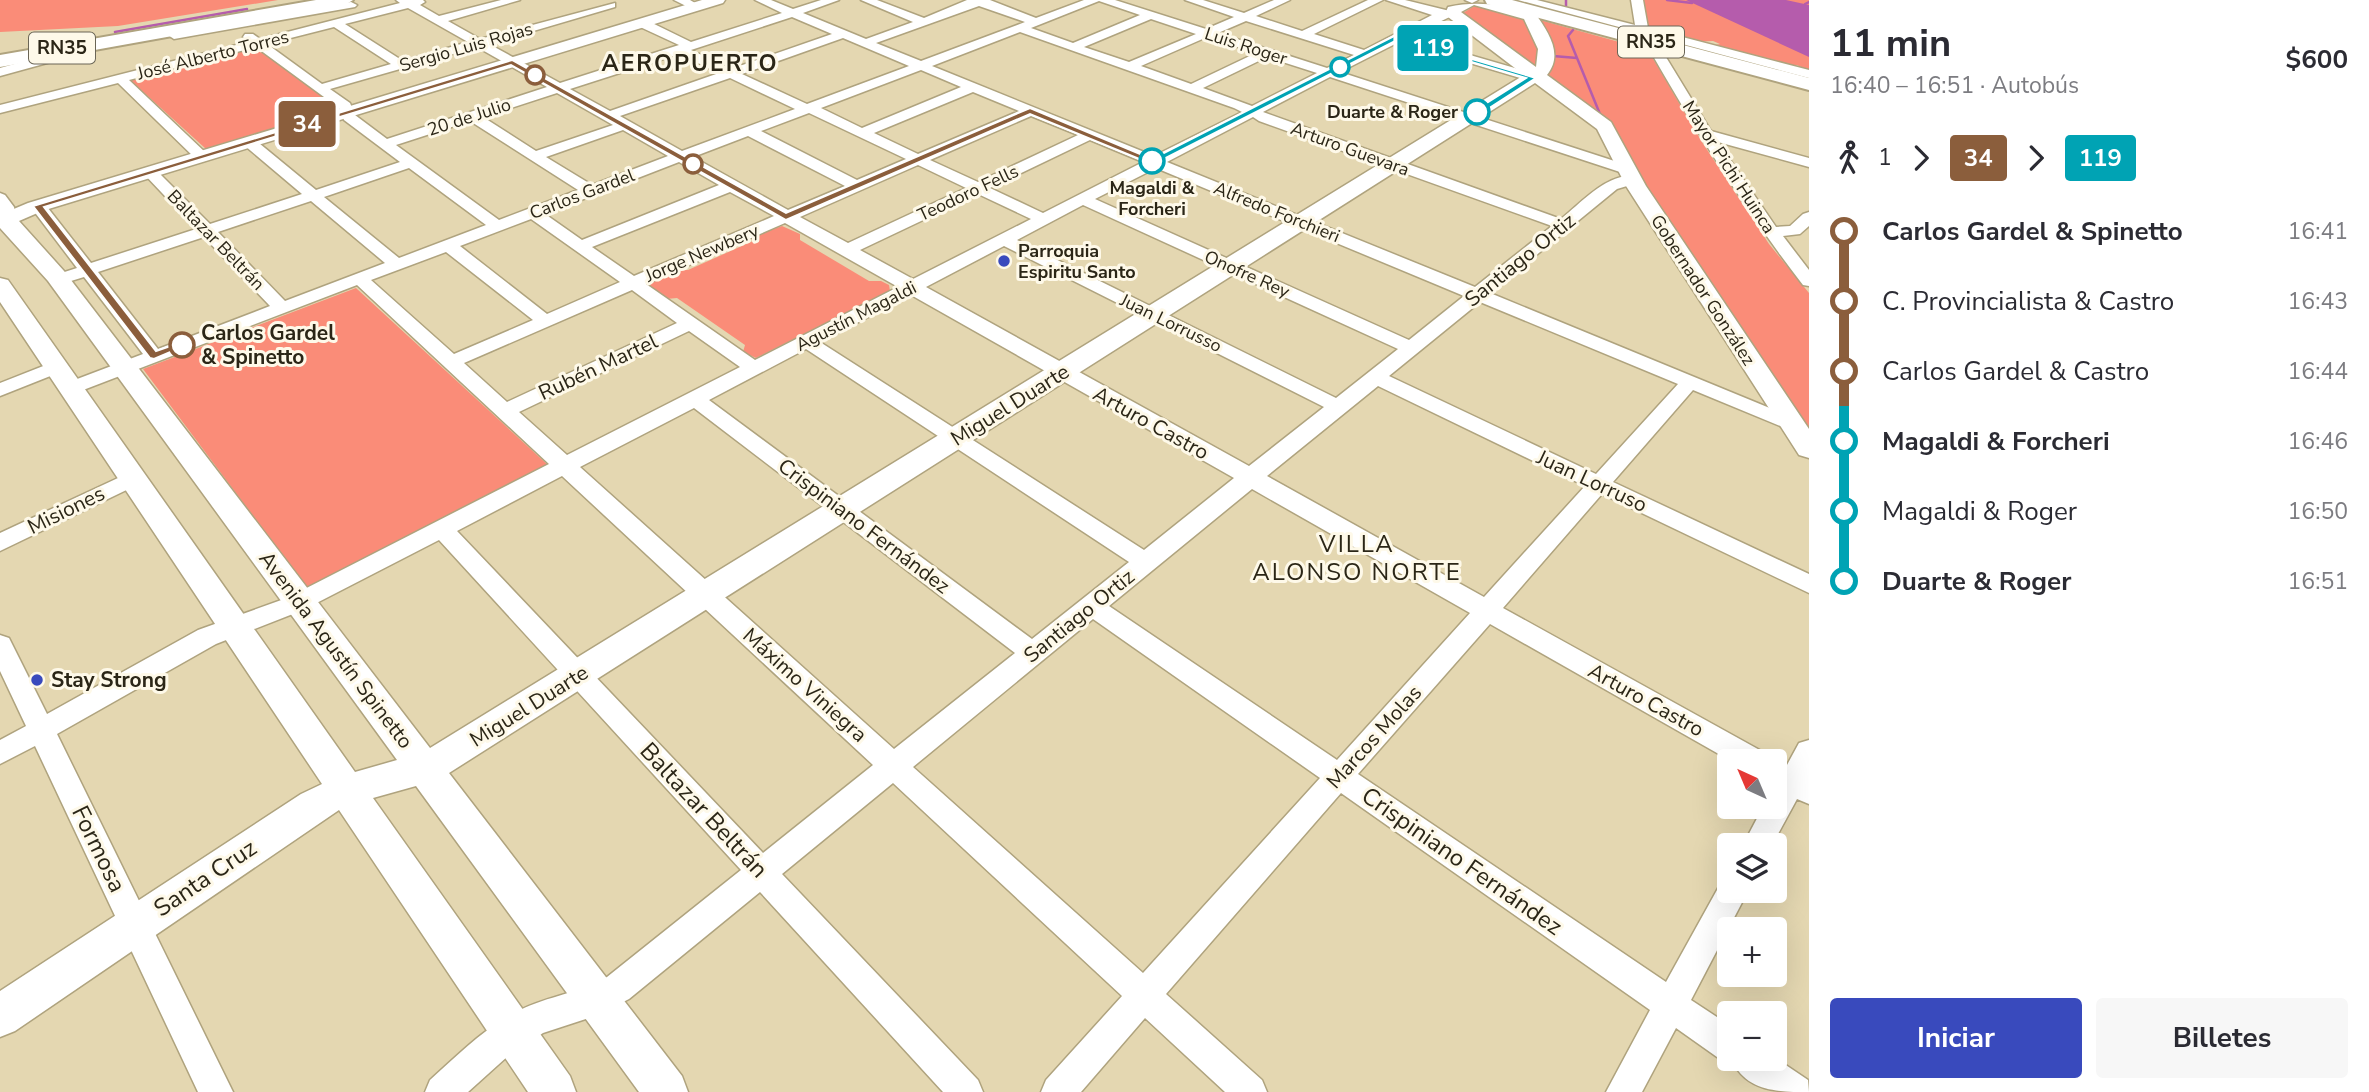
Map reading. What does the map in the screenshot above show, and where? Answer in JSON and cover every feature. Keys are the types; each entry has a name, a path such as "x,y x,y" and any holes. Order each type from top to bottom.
{"highway":[{"name":"RN35","path":"0,61 345,0"},
{"name":"RN35","path":"1493,0 1651,41"},
{"name":"RN35","path":"1502,0 1809,83"},
{"name":"RN35","path":"0,48 328,11"},
{"path":"125,37 328,11"},
{"path":"1651,41 1809,83"},
{"path":"1729,53 1809,83"}],"main road":[{"path":"3,218 641,20 718,0"},
{"path":"1447,13 1538,78 1547,56 1545,41 1527,8 1472,0"},
{"name":"Agustín Magaldi","path":"1447,13 1472,0"},
{"name":"Miguel Duarte","path":"424,768 450,755 1467,118 1538,78"},
{"name":"Gobernador González","path":"1538,78 1605,126 1630,175 1809,449"},
{"name":"Avenida Agustín Spinetto","path":"3,218 58,280 139,362 300,602 666,1092"},
{"path":"0,285 554,1092"},
{"name":"Santa Cruz","path":"0,1016 314,805 347,790 424,768"}],"street":[{"path":"0,72 70,53 382,0"},
{"name":"José Alberto Torres","path":"0,109 257,43 328,11 425,0"},
{"path":"680,0 696,7"},
{"name":"Alfredo Forchieri","path":"761,0 1792,424"},
{"name":"20 de Julio","path":"385,144 833,0"},
{"path":"867,0 924,22"},
{"name":"Carlos Gardel","path":"0,390 139,362 1094,0"},
{"name":"Luis Roger","path":"1104,0 1467,118 1630,175"},
{"path":"1191,0 1364,54"},
{"path":"1129,67 1284,0"},
{"path":"1303,35 1377,0"},
{"path":"1392,0 1447,13"},
{"name":"Mayor Pichi Huinca","path":"1637,0 1651,41 1705,134 1771,232 1809,281"},
{"path":"438,20 508,1"},
{"path":"865,43 979,1 1036,22"},
{"name":"Arturo Castro","path":"406,2 1061,373 1733,749"},
{"name":"Sergio Luis Rojas","path":"321,88 612,5"},
{"path":"1527,8 1651,41"},
{"path":"1527,8 1651,41 1729,53"},
{"path":"328,11 401,65"},
{"name":"Agustín Magaldi","path":"0,753 207,637 300,602 1447,13"},
{"path":"1073,47 1151,15"},
{"path":"641,20 730,73 1044,219"},
{"path":"232,26 321,88 346,107 348,117 497,226"},
{"name":"Arturo Guevara","path":"1019,28 1564,225"},
{"path":"608,116 843,34"},
{"path":"1396,37 1538,78"},
{"path":"1190,89 1266,53"},
{"path":"120,78 201,156"},
{"path":"862,133 973,87"},
{"name":"Jorge Newbery","path":"451,362 1030,111"},
{"path":"472,116 590,191"},
{"path":"536,156 625,125"},
{"path":"749,131 857,186"},
{"path":"1705,134 1809,163"},
{"name":"Teodoro Fells","path":"845,251 1090,135"},
{"path":"249,142 396,264"},
{"name":"20 de Julio","path":"58,280 411,163"},
{"name":"Baltazar Beltrán","path":"150,172 282,307"},
{"name":"Santiago Ortiz","path":"442,1092 513,1032 550,1014 598,1000 618,988 1564,225 1630,175"},
{"path":"580,246 731,186"},
{"path":"0,198 5,205 3,218"},
{"name":"Onofre Rey","path":"1082,199 1411,348"},
{"path":"38,206 88,270 139,362"},
{"path":"533,213 754,368"},
{"path":"1771,232 1794,231 1809,217"},
{"name":"Juan Lorrusso","path":"1004,240 1339,407"},
{"path":"447,245 545,321"},
{"path":"1790,258 1809,260"},
{"name":"Máximo Viniegra","path":"359,278 1250,1092"},
{"name":"Rubén Martel","path":"505,411 691,323"},
{"path":"806,341 1146,562"},
{"name":"Juan Lorruso","path":"1375,377 1809,584"},
{"name":"Marcos Molas","path":"1058,1092 1690,382"},
{"name":"Crispiniano Fernández","path":"695,398 1033,653"},
{"name":"Misiones","path":"0,543 133,478"},
{"name":"Baltazar Beltrán","path":"442,529 965,1092"},
{"name":"Crispiniano Fernández","path":"1092,606 1717,1037"},
{"name":"Formosa","path":"0,645 216,1092"},
{"path":"1764,833 1809,751"},
{"path":"1623,1092 1726,903"},
{"path":"1765,1071 1796,1092"}],"shaded area":[{"path":"0,0 278,0 118,26 0,32"},
{"path":"1643,0 1809,0 1809,71 1797,65 1791,66 1710,46 1720,44 1713,41 1693,42 1648,29"},
{"path":"1686,0 1786,0 1809,5 1809,57"},
{"path":"1478,4 1508,12 1526,21 1536,38 1539,69 1461,14"},
{"path":"1540,20 1648,50 1702,142 1769,244 1809,293 1809,434 1645,190 1617,134 1544,77 1549,70 1551,57"},
{"path":"257,47 341,108 206,149 130,80"},
{"path":"782,226 800,234 800,240 869,281 881,281 889,285 890,291 756,358 743,352 745,345 677,298 666,299 649,285 661,275 688,270 753,241 754,236"},
{"path":"356,288 549,466 307,588 143,369"}],"waterway":[{"path":"1566,0 1566,6"},
{"path":"1667,0 1692,3"},
{"path":"1805,4 1809,2"},
{"path":"115,32 247,9"},
{"path":"1573,30 1568,36 1602,119"},
{"path":"1553,56 1577,58"}],"bus line":[{"name":"119","path":"1152,161 1155,162 1396,37 1532,78 1477,112"},
{"name":"34","path":"182,345 154,356 38,206 512,62 786,217 1030,111 1152,161"}],"place":[{"name":"Duarte & Roger","path":"1477,112"},
{"name":"Magaldi & Forcheri","path":"1152,161"},
{"name":"Parroquia Espiritu Santo","path":"1004,261"},
{"name":"Carlos Gardel & Spinetto","path":"182,345"},
{"name":"Stay Strong","path":"37,680"}],"district":[{"name":"AEROPUERTO","path":"690,63"},
{"name":"VILLA ALONSO NORTE","path":"1357,558"}]}
